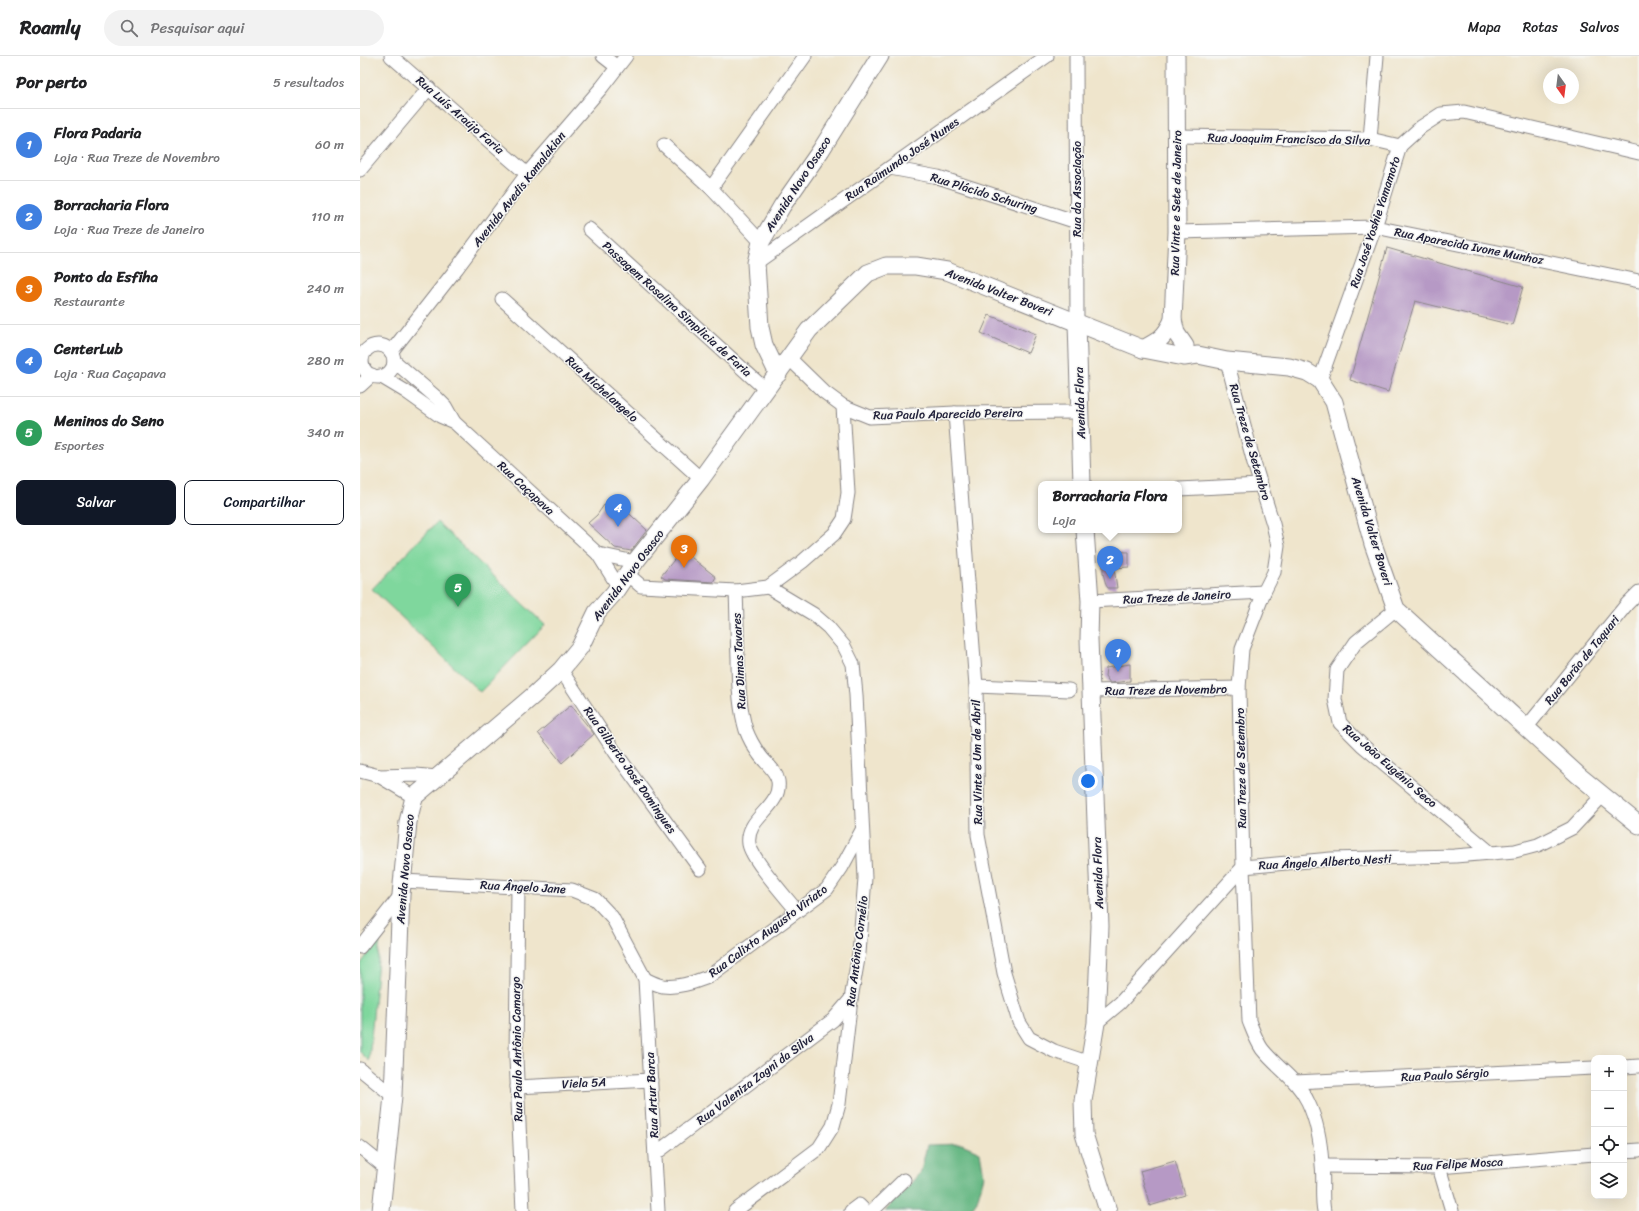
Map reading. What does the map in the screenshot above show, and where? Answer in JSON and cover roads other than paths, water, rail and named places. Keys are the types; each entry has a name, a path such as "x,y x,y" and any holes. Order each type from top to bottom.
{"main road":[{"name":"Avenida Novo Osasco","path":"381,1211 393,1096 402,888 408,822 414,797 534,695 561,670 580,647 597,612 701,479 778,374 764,345 760,327 756,263 761,242 782,206 821,150 880,56"},
{"name":"Rua Vinte e Sete de Janeiro","path":"1176,56 1178,136 1177,232 1173,320 1176,333 1192,351"},
{"name":"Avenida Valter Boveri","path":"778,374 809,330 868,273 886,266 916,266 947,271 1119,339 1143,350 1184,357 1192,351"},
{"path":"1143,350 1160,341 1169,329 1173,320"},
{"name":"Avenida Flora","path":"1077,323 1082,481"},
{"name":"Avenida Valter Boveri","path":"1119,339 1140,338 1160,341 1227,361 1289,367 1306,372 1320,380 1334,402 1373,544 1396,609 1602,796 1639,825"},
{"name":"Avenida Flora","path":"1085,533 1090,601 1089,639 1100,926 1096,1023 1083,1101 1084,1134 1108,1211"}],"street":[{"name":"Rua Luís Araújo Faria","path":"392,56 527,174"},
{"path":"603,56 617,67"},
{"name":"Avenida Avedis Kamalakian","path":"368,368 390,371 390,353 413,322 457,268 527,174 602,87 626,56"},
{"path":"711,188 805,56"},
{"name":"Rua Raimundo José Nunes","path":"756,263 1047,56"},
{"name":"Rua da Associação","path":"1076,56 1077,323"},
{"path":"1370,139 1377,56"},
{"path":"360,170 429,88"},
{"name":"Rua José Yoshie Yamamoto","path":"1320,380 1375,227 1400,146 1422,127 1441,114 1464,112 1639,153"},
{"name":"Rua Joaquim Francisco da Silva","path":"1178,136 1370,139 1400,146"},
{"path":"664,145 711,188 761,242"},
{"name":"Rua Plácido Schuring","path":"890,168 938,177 1077,222"},
{"name":"Rua Aparecida Ivone Munhoz","path":"1177,232 1375,227 1639,281"},
{"name":"Passagem Rosalina Simplicia de Faria","path":"589,228 766,390"},
{"name":"Rua Michelangelo","path":"502,299 701,479"},
{"path":"360,386 368,368 365,344 378,345 390,353"},
{"name":"Rua Caçapava","path":"390,353 444,406 454,422 598,554 626,574"},
{"name":"Rua Paulo Aparecido Pereira","path":"789,358 824,392 843,406 870,417 955,413 1080,412"},
{"name":"Rua Treze de Setembro","path":"1227,361 1278,546 1274,572 1264,592 1242,649 1239,688 1243,867 1249,1021 1255,1037 1263,1050 1295,1082 1308,1101 1314,1118 1323,1166 1322,1203 1324,1211"},
{"path":"360,383 368,368"},
{"name":"Rua Caçapava","path":"368,368 405,391 440,416 454,422"},
{"path":"405,391 415,378"},
{"path":"598,554 641,586 736,591 768,587 834,534 844,519 848,493 843,406"},
{"name":"Rua Vinte e Um de Abril","path":"955,413 976,686 978,836 1004,973 1019,1022 1029,1038 1054,1051 1090,1063"},
{"path":"1182,490 1260,485"},
{"name":"Rua Antônio Cornélio","path":"735,1211 819,1148 834,1126 839,1104 851,999 859,953 865,878 856,695 853,664 844,646 828,627 813,614 768,587"},
{"name":"Rua Dimas Tavares","path":"736,591 739,687 743,721 748,735 759,755 771,768 778,779 779,788 776,799 753,825 749,834 750,846 760,865 797,911"},
{"name":"Rua Treze de Janeiro","path":"1090,601 1264,592"},
{"name":"Rua Barão de Taquari","path":"1526,728 1627,604 1639,592"},
{"name":"Rua João Eugênio Seco","path":"1396,609 1356,642 1337,670 1335,699 1340,723 1362,745 1491,853"},
{"name":"Rua Gilberto José Domingues","path":"561,670 616,752 700,869"},
{"path":"976,686 1069,690"},
{"name":"Rua Treze de Novembro","path":"1092,691 1239,688"},
{"path":"360,771 379,776 414,797"},
{"path":"379,776 416,775 437,777"},
{"name":"Rua Ângelo Alberto Nesti","path":"1096,1023 1120,1003 1243,867 1331,859 1455,856 1515,851 1538,845 1572,828 1602,796"},
{"name":"Rua Calixto Augusto Viriato","path":"645,979 663,986 676,986 690,984 708,977 827,889 842,866 862,829"},
{"name":"Rua Ângelo Jane","path":"402,888 518,887 572,890 595,899 612,917 645,979"},
{"name":"Rua Paulo Antônio Camargo","path":"518,887 516,977 517,1087 523,1211"},
{"path":"360,947 402,888"},
{"name":"Rua Artur Barca","path":"645,979 658,1211"},
{"name":"Rua Valeniza Zagni da Silva","path":"655,1154 833,1020 851,999"},
{"path":"1627,1067 1639,1066"},
{"name":"Rua Paulo Sérgio","path":"1295,1082 1591,1068"},
{"path":"360,1069 393,1096"},
{"name":"Viela 5A","path":"517,1087 651,1080"},
{"path":"360,1147 386,1168"},
{"path":"1627,1151 1639,1150"},
{"name":"Rua Felipe Mosca","path":"1323,1166 1440,1167 1591,1154"},
{"path":"1440,1167 1452,1211"},
{"path":"872,1211 904,1180"},
{"path":"851,1211 859,1205 865,1211"}],"place":[{"name":"CenterLub","path":"618,527"},
{"name":"Ponto da Esfiha","path":"684,568"},
{"name":"Borracharia Flora","path":"1110,579"},
{"name":"Meninos do Seno","path":"458,607"},
{"name":"Flora Padaria","path":"1118,672"}]}
